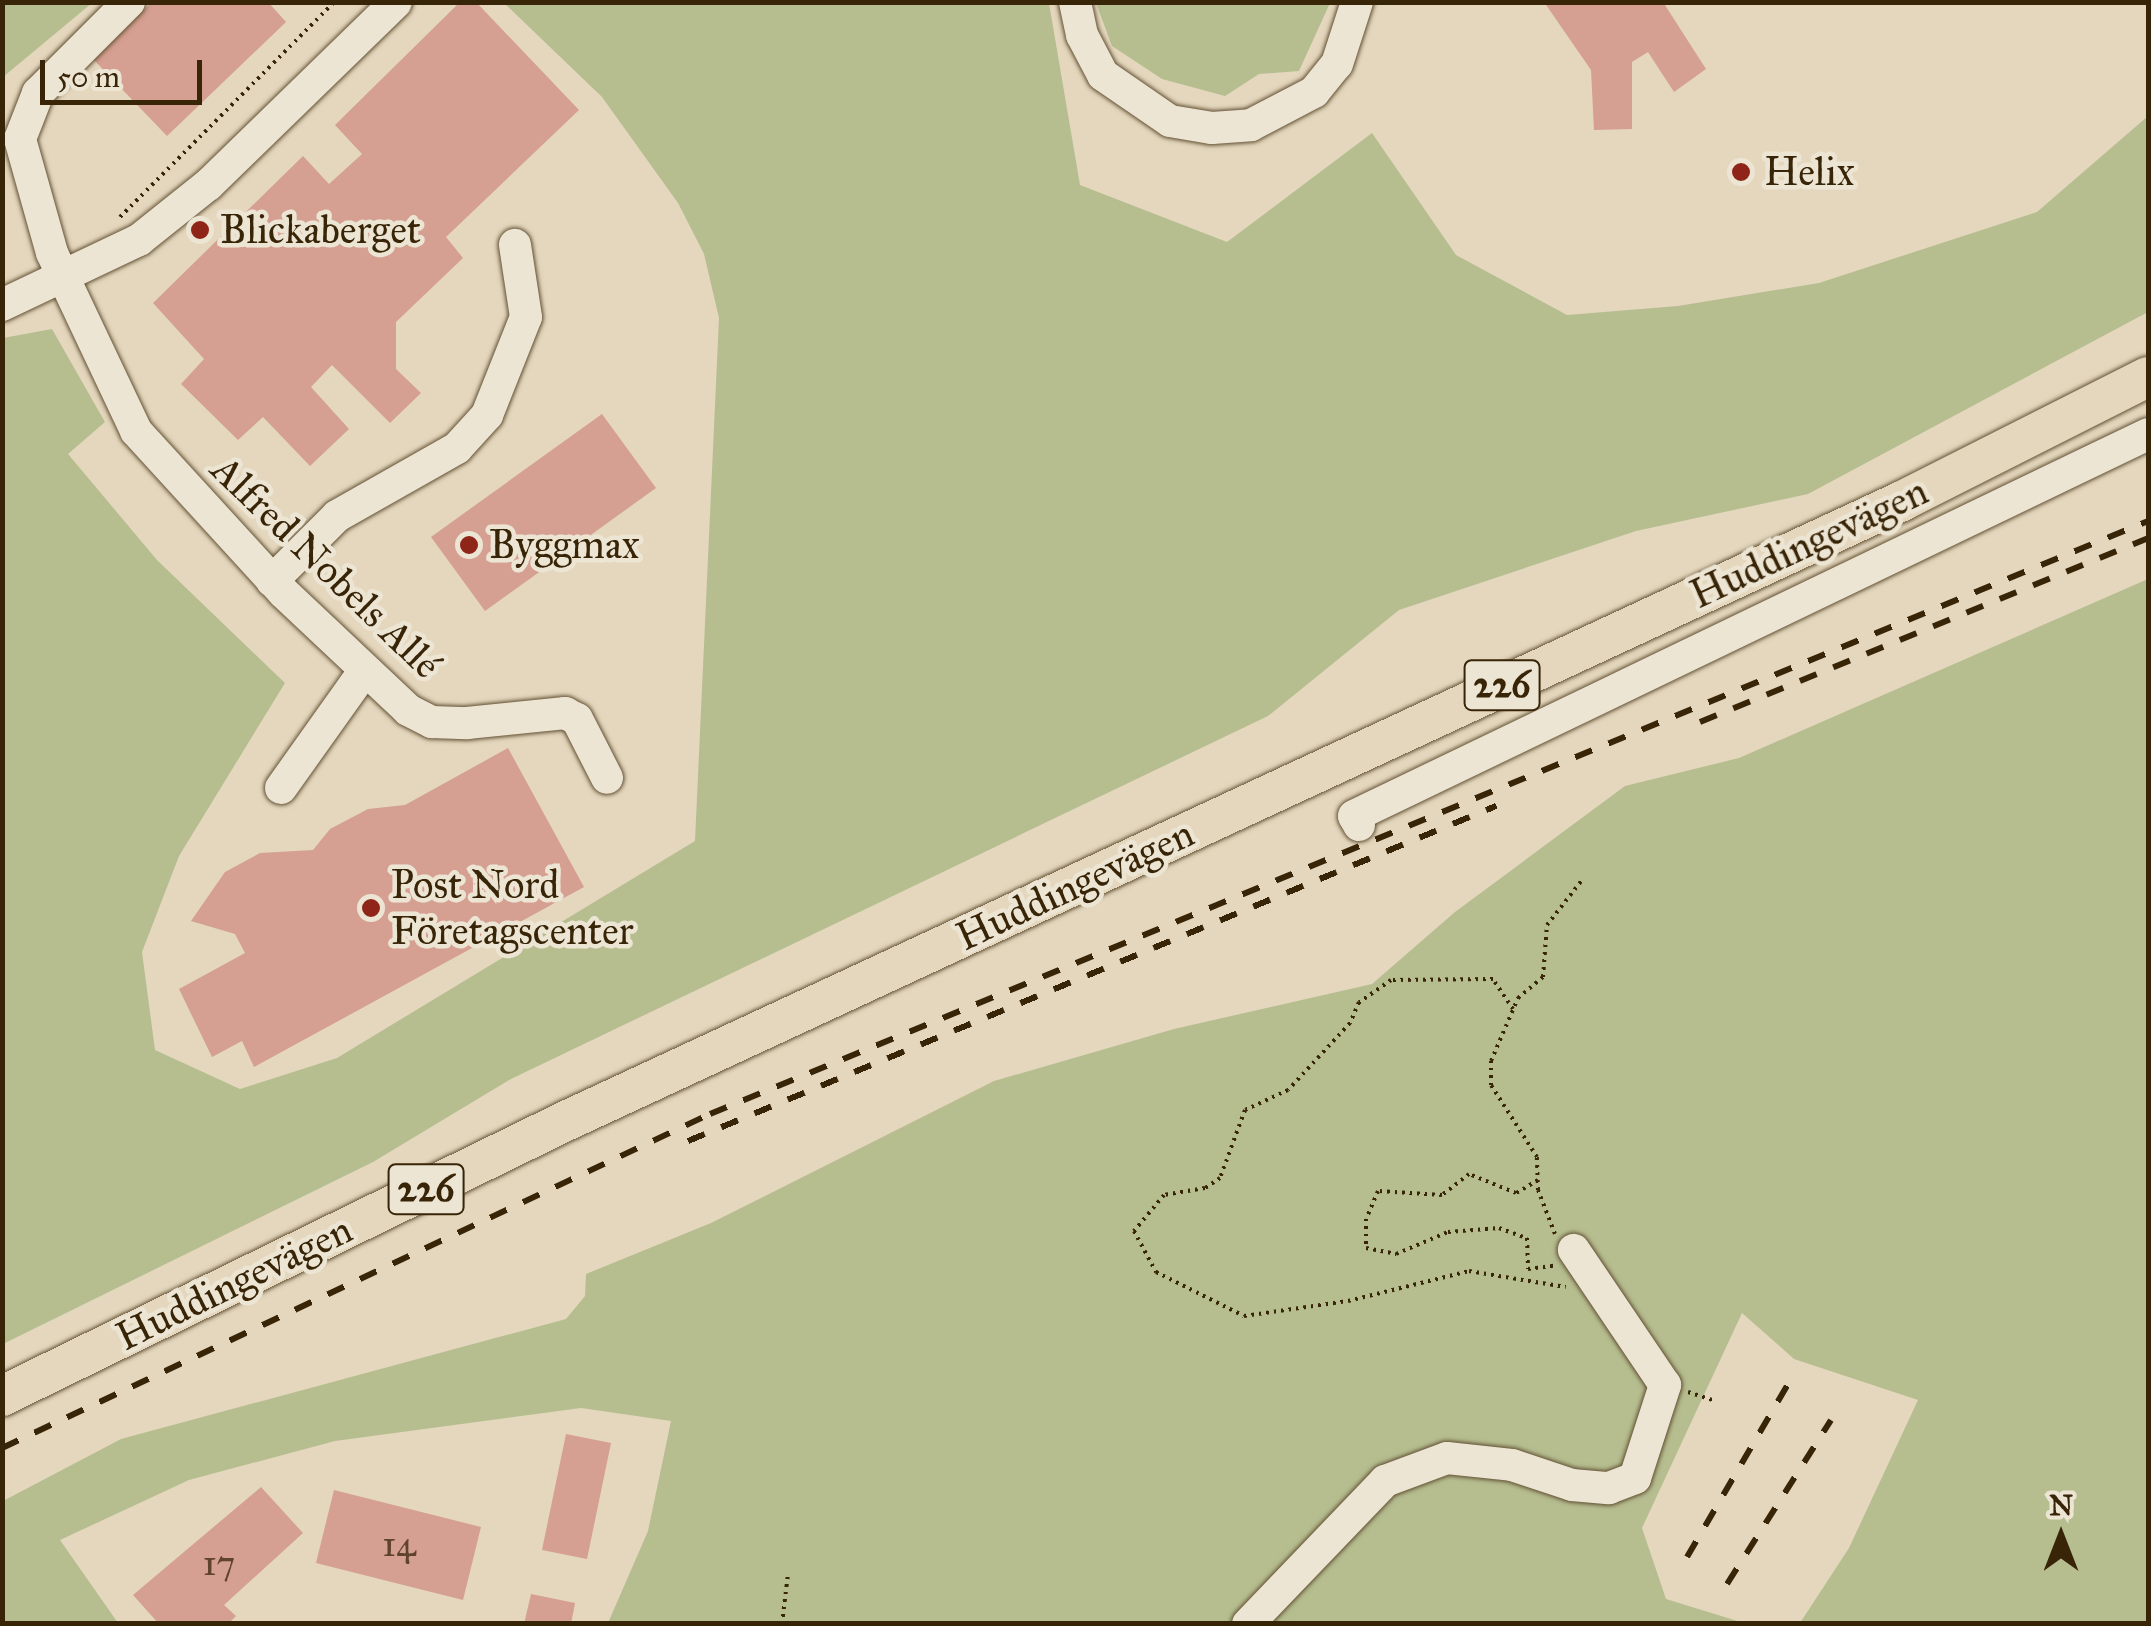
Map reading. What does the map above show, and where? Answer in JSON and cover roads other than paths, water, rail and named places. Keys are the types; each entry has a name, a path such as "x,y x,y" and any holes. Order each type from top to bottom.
{"main road":[{"name":"Huddingevägen","path":"2,1396 568,1120 2140,394"}],"street":[{"name":"Alfred Nobels Allé","path":"129,2 38,93 20,138 32,198 63,282 136,431 272,581 408,710 432,722 565,713 578,719 607,778"},
{"path":"2,305 63,282 138,240 208,185 396,2"},
{"path":"1075,2 1082,35 1103,75 1170,121 1212,128 1251,125 1314,92 1338,64 1357,2"},
{"path":"272,581 337,516 457,448 487,416 526,317 515,245"},
{"path":"1360,825 1354,816 2148,434"},
{"path":"281,788 364,671"},
{"path":"1248,1624 1385,1480 1447,1458 1512,1465 1572,1485 1609,1488 1634,1478 1672,1387 1570,1247"}],"railway":[{"path":"2,1448 710,1114 2148,521"},
{"path":"1700,722 2148,538"},
{"path":"688,1141 1496,806"},
{"path":"1687,1557 1788,1384"},
{"path":"1727,1584 1831,1420"}],"place":[{"name":"Helix","path":"1741,172"},
{"name":"Blickaberget","path":"200,230"},
{"name":"Byggmax","path":"469,545"},
{"name":"Post Nord Företagscenter","path":"371,908"}]}
